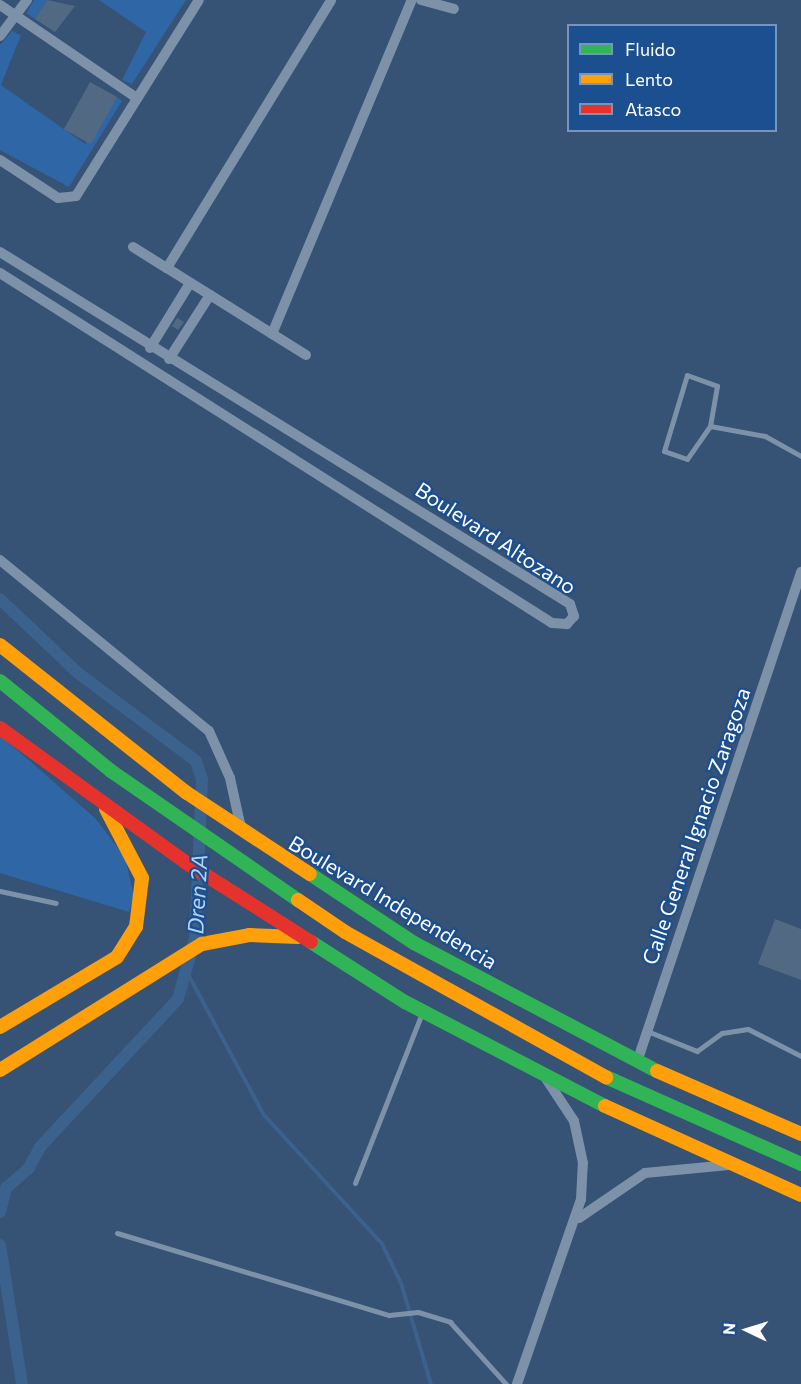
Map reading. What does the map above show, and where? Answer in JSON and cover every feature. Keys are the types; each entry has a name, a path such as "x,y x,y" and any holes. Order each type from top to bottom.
{"main road":[{"name":"Boulevard Independencia","path":"0,645 210,810 414,943 637,1062 801,1134"},
{"path":"0,681 111,771 345,932 495,1019 627,1088 801,1164"},
{"path":"0,728 185,862 298,936 423,1011 543,1075 731,1165 801,1195"},
{"path":"0,1027 117,957 136,927 142,878 103,804"},
{"path":"0,1070 202,944 249,935 298,936"}],"street":[{"path":"2,30 27,0"},
{"path":"0,160 58,198 76,196 199,0"},
{"path":"167,268 331,0"},
{"path":"272,334 412,0"},
{"path":"422,0 454,9"},
{"path":"0,5 137,98"},
{"path":"133,247 306,355"},
{"name":"Boulevard Altozano","path":"0,252 150,348 570,604 574,616 567,624 552,623 0,273"},
{"path":"150,348 190,283"},
{"path":"169,359 210,295"},
{"path":"0,560 209,731 230,778 242,832"},
{"name":"Calle General Ignacio Zaragoza","path":"637,1062 796,600 801,572"},
{"path":"518,1384 579,1218 579,1142 566,1105 543,1075"},
{"path":"579,1218 645,1173 731,1165"}],"lane":[{"path":"687,375 717,386 710,426 687,459 664,451 687,375"},
{"path":"710,426 765,436 801,456"},
{"path":"0,891 56,903"},
{"path":"355,1183 423,1011"},
{"path":"647,1031 697,1051 730,1029 748,1029 801,1056"},
{"path":"117,1233 372,1311 418,1312 450,1322 506,1384"}],"shaded area":[{"path":"34,0 47,0 35,19 26,13"},
{"path":"99,0 186,0 132,84 122,80 146,32"},
{"path":"12,31 21,35 1,85 85,144 117,97 122,101 69,187 0,150 0,45"},
{"path":"0,735 95,818 125,857 134,896 129,912 0,873"}],"building":[{"path":"47,0 75,6 55,32 35,19"},
{"path":"90,82 117,97 91,144 64,129"},
{"path":"177,318 184,322 178,330 172,326"},
{"path":"775,919 801,929 801,980 758,964"}],"waterway":[{"name":"Dren 2A","path":"0,599 78,673 196,761 202,780 195,938 178,999 40,1147 29,1168 6,1188 0,1212"},
{"path":"189,976 264,1115 382,1244 401,1283 431,1384"},
{"name":"Dren 2A","path":"0,1245 22,1384"}],"traffic: fast":[{"path":"0,681 111,771 298,900"},
{"path":"310,874 414,943 657,1071"},
{"path":"311,942 405,1002 605,1106"},
{"path":"606,1077 801,1164"}],"traffic: slow":[{"path":"0,645 187,793 310,874"},
{"path":"0,1027 117,957 136,927 142,878 106,809"},
{"path":"298,900 345,932 606,1077"},
{"path":"0,1070 202,944 249,935 298,937"},
{"path":"657,1071 801,1134"},
{"path":"605,1106 801,1195"}],"traffic: jam":[{"path":"0,728 185,862 311,942"}]}
